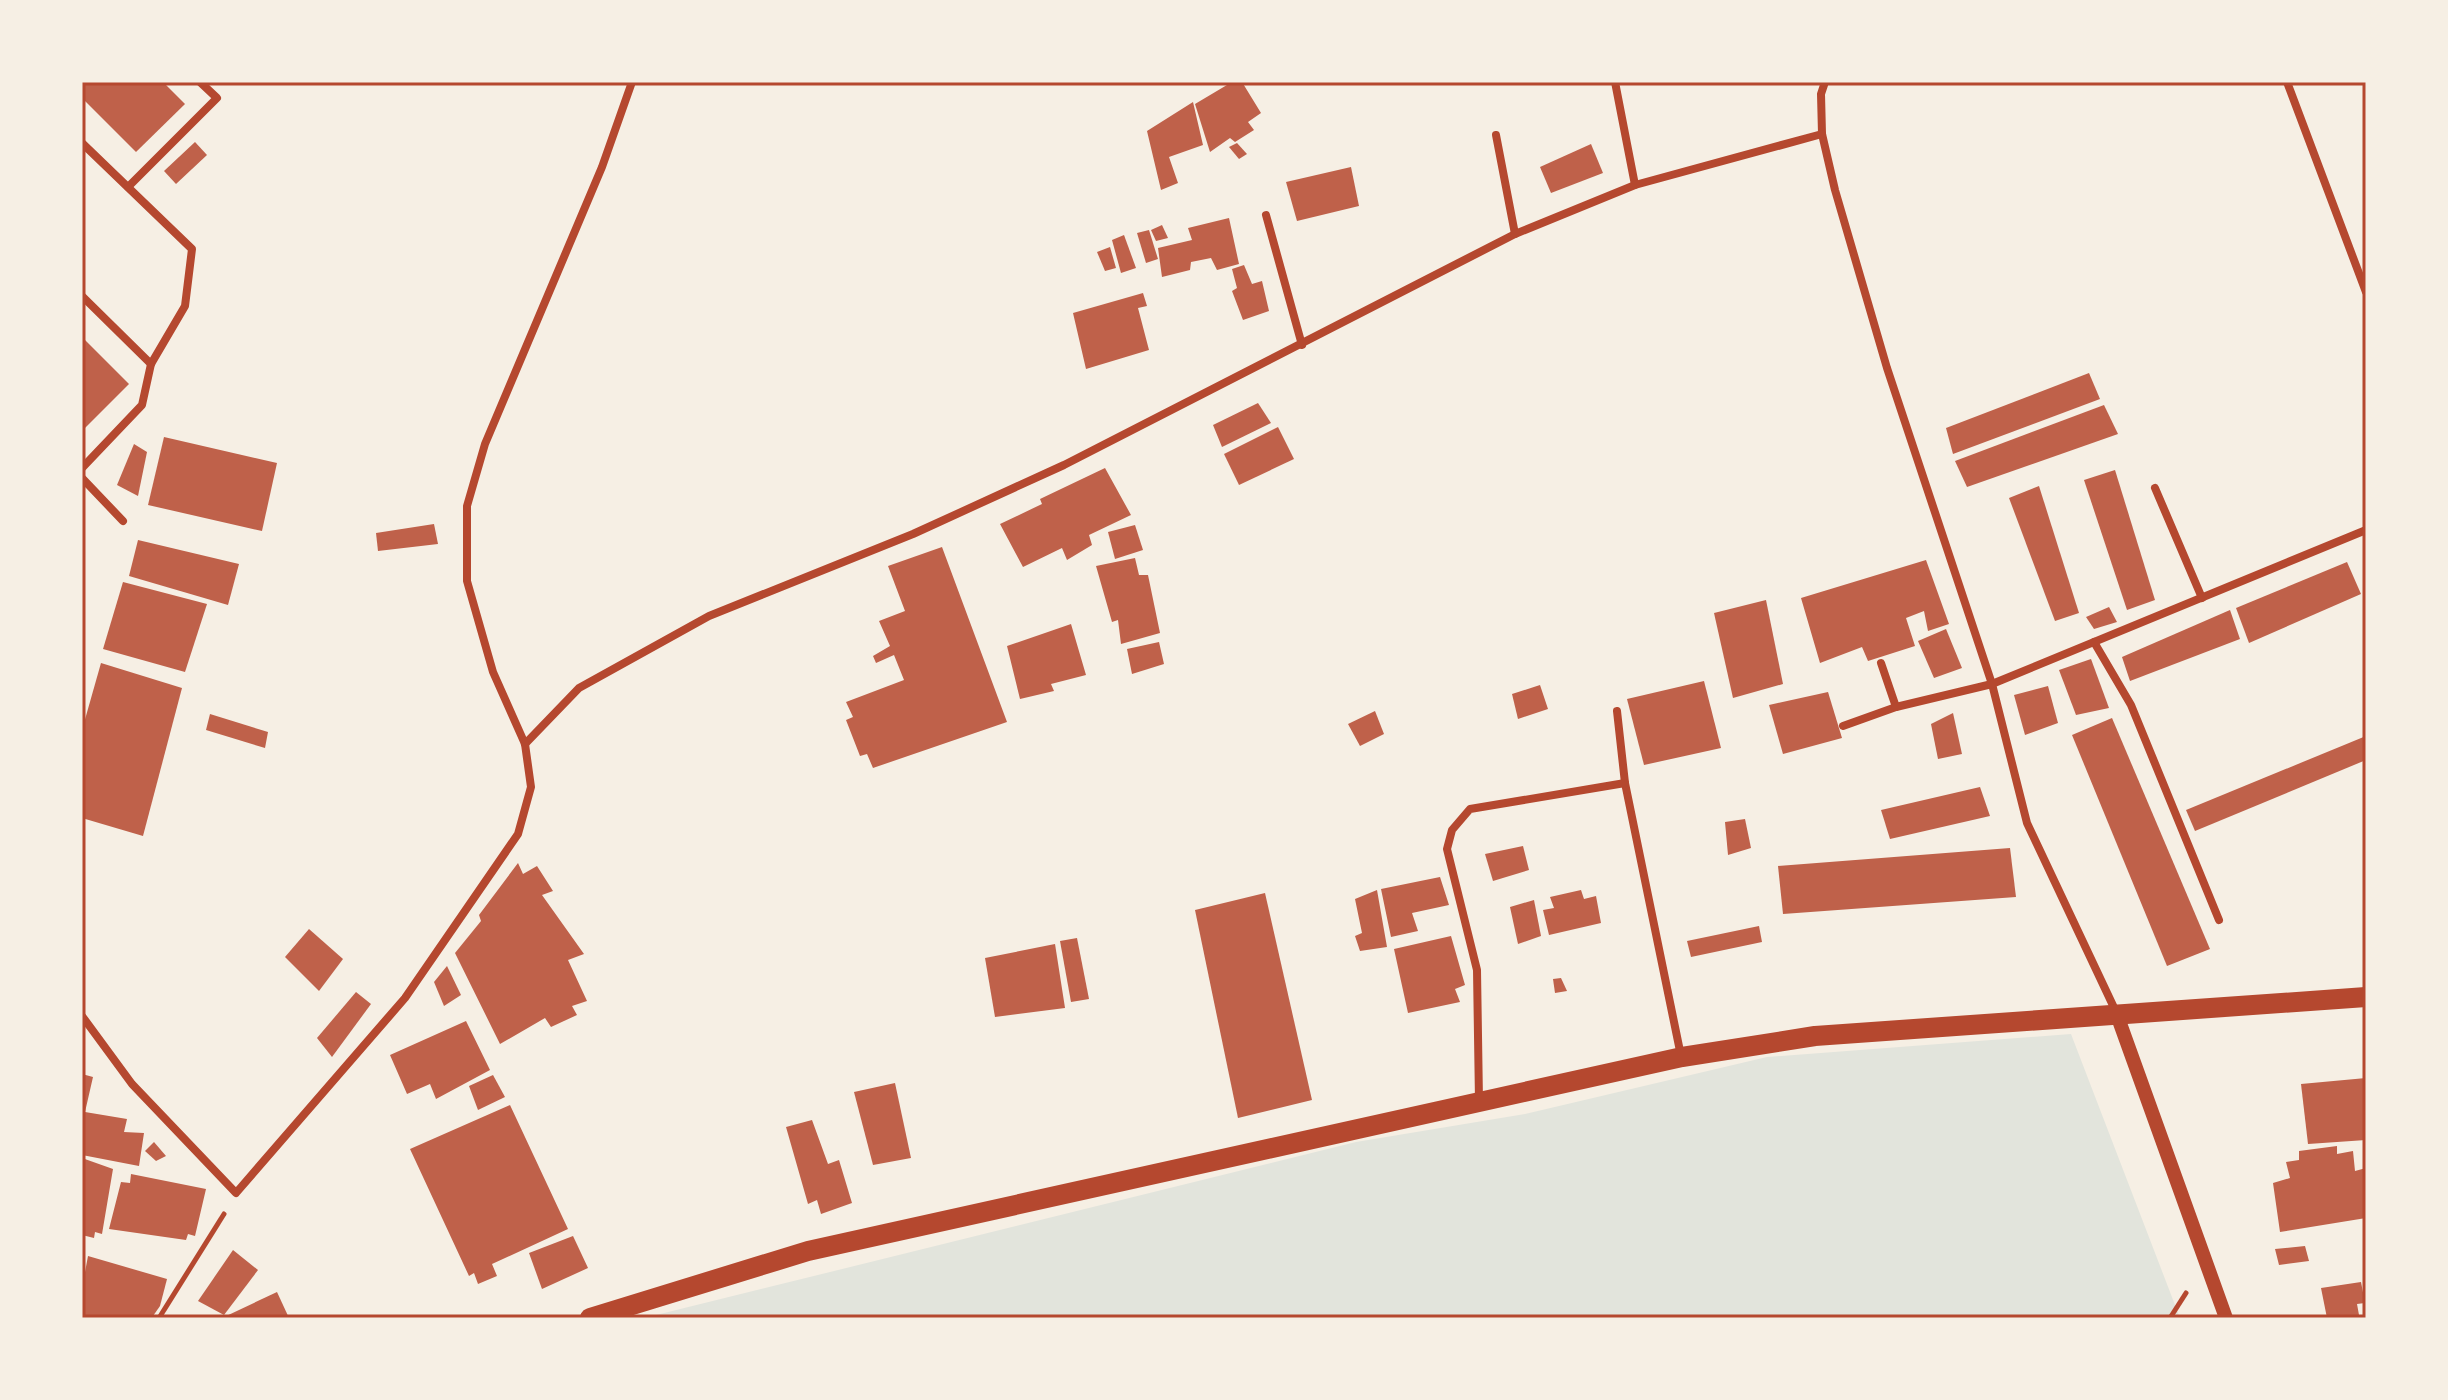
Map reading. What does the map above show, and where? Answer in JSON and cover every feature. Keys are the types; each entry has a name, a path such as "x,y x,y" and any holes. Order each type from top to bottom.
{"main road":[{"path":"590,1318 808,1251 1682,1057 1815,1036 2366,997"}],"street":[{"path":"128,187 217,98 200,82"},
{"path":"82,1016 132,1084 236,1193 405,998 507,853 518,834 531,787 525,744 493,672 467,581 467,506 485,444 602,167 632,82"},
{"path":"1615,82 1635,185"},
{"path":"1825,82 1821,94 1822,134 1887,368 1992,684 2027,823 2117,1015 2226,1318"},
{"path":"2287,82 2366,292"},
{"path":"525,744 579,688 709,616 913,534 1064,465 1515,234 1635,185 1822,134"},
{"path":"1496,135 1515,234"},
{"path":"82,143 192,249 185,306 151,364 142,405 82,468"},
{"path":"1266,215 1302,345"},
{"path":"82,296 151,364"},
{"path":"82,478 123,521"},
{"path":"2155,488 2202,598"},
{"path":"1843,726 1896,707 1992,684 2366,530"},
{"path":"2094,642 2131,705 2219,920"},
{"path":"1881,663 1896,707"},
{"path":"1617,711 1625,783 1682,1057"},
{"path":"1479,1101 1477,970 1447,849 1452,830 1470,809 1625,783"}],"path":[{"path":"159,1318 236,1193"}],"shaded area":[{"path":"2071,1034 2180,1318 644,1318 1356,1142 1525,1114 1767,1057"}],"building":[{"path":"82,82 163,82 185,104 136,152 82,98"},
{"path":"1232,82 1242,82 1261,113 1248,122 1254,130 1235,142 1230,138 1210,152 1195,104"},
{"path":"1193,102 1203,145 1169,157 1178,183 1161,190 1147,131"},
{"path":"195,142 207,155 176,184 164,171"},
{"path":"1237,143 1247,154 1239,159 1229,147"},
{"path":"1591,144 1603,173 1551,193 1540,167"},
{"path":"1351,167 1359,206 1297,221 1286,182"},
{"path":"1229,218 1239,264 1217,270 1211,258 1191,262 1190,270 1162,277 1158,248 1192,240 1188,228"},
{"path":"1162,225 1168,238 1156,241 1151,230"},
{"path":"1149,230 1158,259 1146,263 1137,233"},
{"path":"1124,235 1136,268 1121,273 1112,240"},
{"path":"1110,247 1116,268 1105,271 1097,252"},
{"path":"1244,265 1252,284 1262,281 1269,311 1243,320 1232,291 1237,288 1232,269"},
{"path":"1143,293 1147,306 1138,308 1149,350 1086,369 1073,313"},
{"path":"82,337 129,384 82,431"},
{"path":"2089,373 2100,399 1953,454 1946,428"},
{"path":"1258,403 1271,423 1222,447 1213,425"},
{"path":"2104,405 2118,434 1967,487 1955,461"},
{"path":"1278,427 1294,459 1239,485 1224,454"},
{"path":"164,437 277,463 262,531 148,505"},
{"path":"134,444 147,452 138,496 117,485"},
{"path":"1105,468 1131,515 1089,535 1092,545 1067,560 1062,548 1023,567 1000,524 1042,504 1040,499"},
{"path":"2115,470 2155,600 2127,610 2084,480"},
{"path":"2039,486 2079,613 2055,621 2009,498"},
{"path":"434,524 438,544 378,551 376,533"},
{"path":"1135,525 1143,550 1115,559 1108,532"},
{"path":"138,540 239,564 228,605 129,576"},
{"path":"942,547 1007,722 873,768 867,754 860,756 846,720 853,717 846,702 904,680 894,655 876,663 873,656 890,646 879,621 905,611 888,566"},
{"path":"1135,558 1139,575 1148,575 1160,633 1121,644 1118,620 1112,622 1096,566"},
{"path":"1926,560 1949,624 1928,631 1924,611 1906,618 1915,646 1868,661 1862,647 1820,663 1801,598"},
{"path":"2347,562 2361,594 2249,643 2236,608"},
{"path":"123,582 207,604 185,672 103,649"},
{"path":"1766,600 1783,684 1733,698 1714,613"},
{"path":"2109,607 2117,622 2094,629 2086,617"},
{"path":"2230,610 2240,639 2130,681 2122,657"},
{"path":"1071,624 1086,675 1051,684 1054,691 1020,699 1007,646"},
{"path":"1946,629 1962,668 1934,678 1918,641"},
{"path":"1159,642 1164,664 1132,674 1127,649"},
{"path":"2091,659 2109,708 2076,715 2059,670"},
{"path":"101,663 182,688 143,836 82,818 82,730"},
{"path":"1704,681 1721,748 1644,765 1627,699"},
{"path":"1540,685 1548,709 1518,719 1512,694"},
{"path":"2048,686 2058,723 2025,735 2014,695"},
{"path":"1828,692 1842,738 1783,754 1769,705"},
{"path":"1375,711 1384,734 1360,746 1348,724"},
{"path":"1953,713 1962,754 1938,759 1931,724"},
{"path":"210,714 268,732 265,748 206,730"},
{"path":"2112,718 2210,949 2167,966 2072,735"},
{"path":"2366,736 2366,760 2195,831 2186,810"},
{"path":"1980,787 1990,816 1890,839 1881,810"},
{"path":"1745,819 1751,848 1728,855 1725,822"},
{"path":"1523,846 1529,870 1493,881 1485,854"},
{"path":"2010,848 2016,897 1783,914 1778,866"},
{"path":"518,863 523,874 537,866 553,891 542,895 584,954 568,960 587,1001 572,1006 577,1015 551,1027 545,1018 500,1044 455,953 481,921 479,915"},
{"path":"1440,877 1449,905 1412,913 1418,931 1391,937 1381,889"},
{"path":"1377,890 1387,947 1360,951 1355,936 1362,933 1355,899"},
{"path":"1581,890 1584,899 1596,896 1601,923 1549,935 1543,910 1554,908 1550,897"},
{"path":"1265,893 1312,1100 1238,1118 1195,910"},
{"path":"1534,900 1541,936 1518,944 1510,907"},
{"path":"1759,926 1762,942 1691,957 1687,941"},
{"path":"309,929 343,959 319,991 285,957"},
{"path":"1451,936 1465,985 1455,989 1460,1002 1408,1013 1394,949"},
{"path":"1077,938 1089,999 1071,1002 1060,941"},
{"path":"1055,944 1065,1008 995,1017 985,958"},
{"path":"447,966 461,995 444,1006 434,982"},
{"path":"1561,978 1567,991 1555,993 1553,979"},
{"path":"356,992 371,1004 332,1057 317,1038"},
{"path":"466,1021 490,1070 436,1099 430,1084 407,1094 390,1055"},
{"path":"82,1074 93,1077 85,1112 127,1119 124,1132 144,1133 139,1166 82,1155"},
{"path":"493,1075 505,1097 478,1110 469,1086"},
{"path":"2366,1078 2366,1140 2308,1144 2301,1084"},
{"path":"895,1083 911,1158 873,1165 854,1092"},
{"path":"510,1105 568,1229 492,1264 497,1276 478,1284 474,1273 469,1276 410,1149"},
{"path":"812,1120 828,1164 839,1160 852,1203 821,1214 817,1200 808,1204 786,1127"},
{"path":"154,1142 166,1156 156,1161 145,1151"},
{"path":"2337,1146 2337,1154 2353,1151 2355,1171 2366,1168 2366,1218 2280,1232 2273,1183 2290,1178 2286,1162 2299,1160 2299,1151"},
{"path":"82,1158 113,1169 102,1234 95,1232 94,1238 82,1235"},
{"path":"131,1174 206,1189 195,1236 188,1234 186,1240 109,1229 121,1182 130,1183"},
{"path":"573,1236 588,1268 542,1289 529,1253"},
{"path":"2305,1246 2309,1261 2279,1265 2275,1249"},
{"path":"233,1250 258,1270 224,1315 198,1301"},
{"path":"88,1256 167,1279 160,1306 153,1316 82,1318 82,1288"},
{"path":"2361,1282 2365,1303 2357,1304 2359,1315 2327,1318 2321,1288"},
{"path":"277,1292 289,1318 222,1318"}]}
